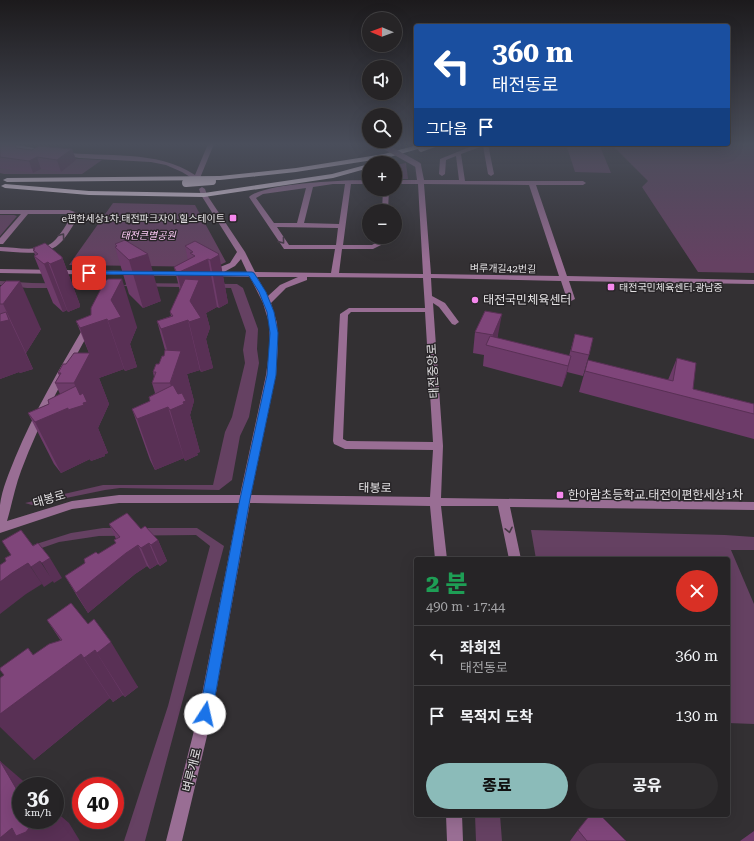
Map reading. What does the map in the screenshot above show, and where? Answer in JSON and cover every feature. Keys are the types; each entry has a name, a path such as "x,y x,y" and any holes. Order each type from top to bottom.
{"highway":[{"path":"4,183 89,193 203,192 274,183"},
{"path":"8,183 123,188 205,183"}],"street":[{"path":"326,183 256,194 252,198 287,247 373,246 378,244"},
{"path":"335,275 348,183"},
{"name":"태전중앙로","path":"420,183 426,276 430,310 438,446 435,502 441,557"},
{"path":"532,183 571,300"},
{"path":"300,225 310,186"},
{"name":"벼루개로","path":"174,841 205,714 245,499 271,375 274,333 267,303 241,252 203,192"},
{"path":"0,212 69,212 76,216 56,243 52,246 40,250 0,249"},
{"path":"0,242 26,212"},
{"path":"271,225 342,226"},
{"path":"0,271 118,274 202,274 231,267 236,263 241,252"},
{"path":"113,283 118,274"},
{"name":"벼루개길42번길","path":"202,274 426,276 754,282"},
{"path":"267,303 278,289 290,282 322,275"},
{"path":"429,298 442,305 455,322"},
{"path":"430,310 350,310 344,314 338,441 345,445 438,446"},
{"path":"0,526 8,493 25,447 57,381 94,315"},
{"name":"태봉로","path":"0,526 72,505 119,499 245,499 754,506"},
{"path":"503,502 515,557"},
{"path":"454,817 455,841"}],"green space":[{"path":"646,183 754,183 754,273 698,272 642,187"},
{"name":"태전큰별공원","path":"113,203 195,205 226,262 216,267 69,265"},
{"path":"0,215 17,216 0,236"},
{"path":"0,281 94,284 101,288 27,288 0,285"},
{"path":"129,283 237,284 243,288 258,329 257,349 259,363 249,417 240,436 232,480 219,490 120,488 32,505 25,503 103,485 213,485 225,432 232,417 245,363 243,350 246,331 231,288 123,286"},
{"path":"103,528 197,528 224,546 145,841 124,841 168,706 210,546 196,535 99,536 59,542 33,551 33,545 71,533"},
{"path":"531,530 754,537 754,550 731,550 754,604 754,724 730,723 730,557 536,557"},
{"path":"475,817 500,817 502,841 476,841"}],"building":[{"path":"125,240 148,254 129,260 115,247 117,246 115,244"},
{"path":"195,241 219,255 177,273 174,267 195,256 190,253 193,252 185,246"},
{"path":"45,243 62,257 62,259 50,264 48,262 44,264 34,256 38,254 33,250 35,249 33,248"},
{"path":"108,279 122,279 111,300 121,317 108,321 107,319 80,328 76,321 91,315 91,308 105,281"},
{"path":"185,279 199,280 190,301 201,318 189,322 188,320 161,329 157,321 173,316 170,312"},
{"path":"6,281 20,281 3,304 0,304 0,287"},
{"path":"485,311 502,314 493,335 475,332"},
{"path":"6,312 9,320 0,322 0,314"},
{"path":"575,334 593,338 589,355 571,351"},
{"path":"490,336 571,356 568,366 486,345"},
{"path":"165,350 181,351 170,383 152,383 156,372 153,372 156,364 159,364 162,356 164,356"},
{"path":"74,353 90,353 74,383 55,383 61,373 58,373 63,364 66,364"},
{"path":"677,358 696,363 693,389 754,404 754,414 585,371 588,360 673,381"},
{"path":"173,385 178,394 182,393 186,401 183,402 184,404 170,410 168,407 137,419 132,409 150,401 149,397"},
{"path":"76,386 80,395 83,393 87,402 83,403 84,405 68,410 68,408 35,422 28,413 49,404 48,400"},
{"path":"127,513 141,529 145,526 158,540 151,545 149,543 141,548 138,545 76,593 65,576 85,563 84,559 96,552 98,554 116,543 114,540 120,537 109,524"},
{"path":"21,530 33,546 38,543 50,558 42,563 40,561 31,567 28,563 0,582 0,565 6,561 5,558 11,555 2,541"},
{"path":"71,603 88,624 94,619 111,642 97,653 95,650 84,658 81,654 0,714 0,678 4,675 0,668 28,648 33,655 49,644 62,640 47,620"},
{"path":"0,761 12,781 12,828 0,838"},
{"path":"588,817 602,817 626,841 587,841 578,830"},
{"path":"12,829 28,829 26,832 16,836"}],"place":[{"name":"e편한세상1차.태전파크자이.힐스테이트","path":"233,218"},
{"name":"태전국민체육센터.광남중","path":"611,287"},
{"name":"태전국민체육센터","path":"475,300"},
{"name":"한아람초등학교.태전이편한세상1차","path":"560,495"}],"route":[{"path":"89,273 252,274 267,303 273,323 273,359 268,393 245,499 205,714"}]}
